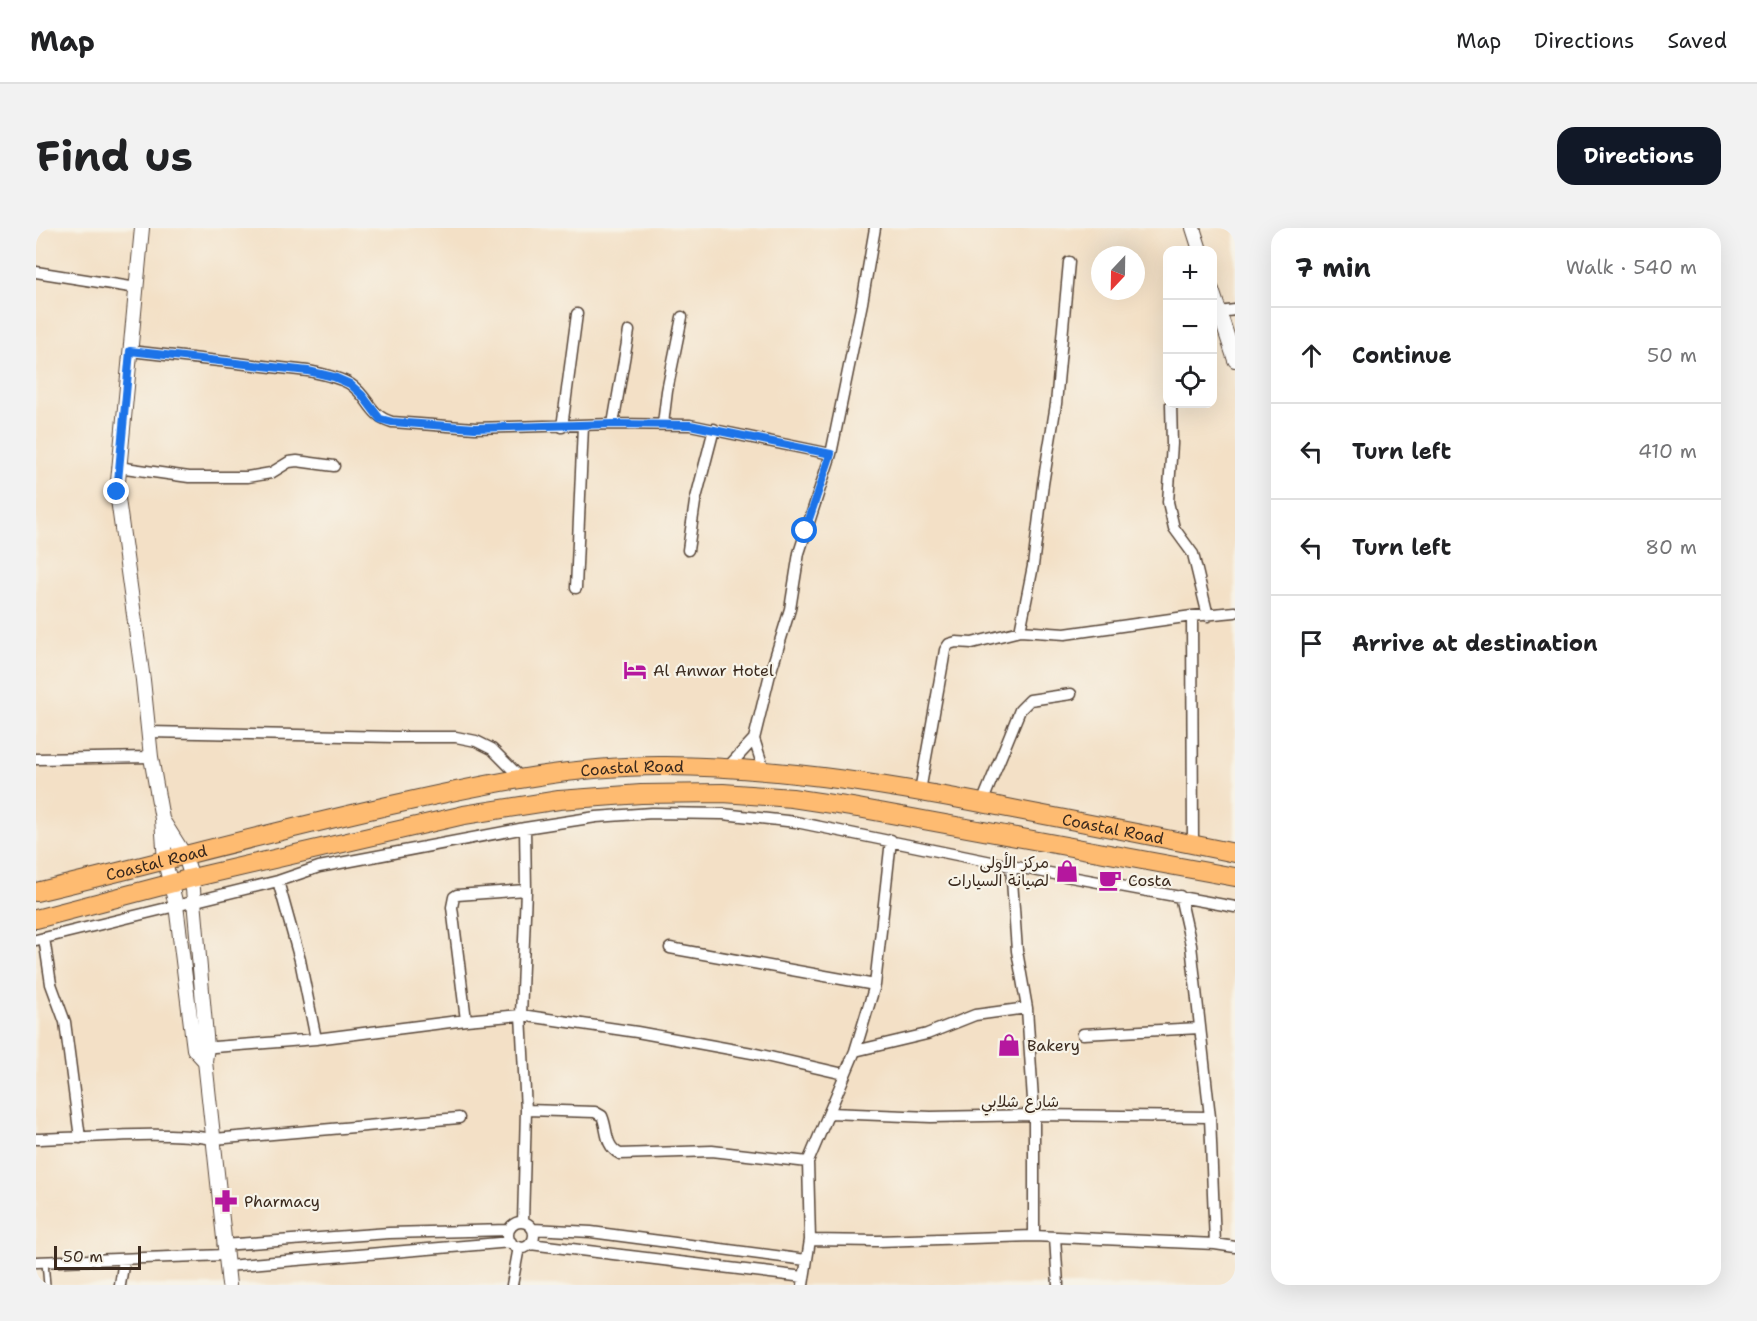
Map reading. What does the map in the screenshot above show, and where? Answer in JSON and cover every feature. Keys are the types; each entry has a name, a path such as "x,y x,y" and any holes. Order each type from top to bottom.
{"highway":[{"name":"Coastal Road","path":"36,892 165,862 301,824 448,792 588,770 664,766 764,770 920,791 1235,852"},
{"name":"Coastal Road","path":"36,919 192,878 464,815 549,801 641,794 723,793 792,798 1235,877"}],"street":[{"path":"142,228 117,492 143,680 151,757 162,819 165,862 176,905 200,1048 205,1061 229,1285"},
{"path":"727,768 754,739 770,674 790,609 798,553 831,454 875,228"},
{"path":"1193,228 1199,246"},
{"path":"1020,632 1033,566 1056,404 1069,262"},
{"path":"36,272 137,288"},
{"path":"1215,300 1235,360"},
{"path":"1219,312 1235,310"},
{"path":"562,427 577,314"},
{"path":"663,424 667,391 682,317"},
{"path":"613,424 629,331"},
{"path":"130,351 308,371 334,377 350,384 362,395 380,419 392,422 475,428 613,424 690,425 831,454"},
{"path":"1171,408 1172,444 1168,502 1174,528 1193,554 1209,615"},
{"path":"576,588 583,426"},
{"path":"688,550 695,502 714,429"},
{"path":"118,467 189,477 247,477 271,473 289,462 334,466"},
{"path":"920,791 945,650 949,644 972,643 1020,632 1065,634 1235,612"},
{"path":"1192,616 1193,844"},
{"path":"982,803 1020,710 1030,700 1071,694"},
{"path":"148,732 456,737 476,741 492,749 522,779"},
{"path":"754,739 764,770"},
{"path":"36,759 151,757"},
{"path":"80,1138 65,1022 51,984 40,939 278,881 319,867 596,817 652,813 723,814 796,822 1011,866 1235,907"},
{"path":"162,819 185,856 192,878 195,901 200,1048"},
{"path":"523,1222 526,1110 521,1015 526,890 525,828"},
{"path":"40,1262 527,1246 530,1244 803,1281 810,1240 808,1162 855,1052 875,985 891,840"},
{"path":"1011,866 1017,951 1027,1008 1034,1115 1034,1236"},
{"path":"278,881 300,960 316,1039"},
{"path":"466,1020 452,907 454,897 526,890"},
{"path":"1180,897 1191,945 1210,1117 1215,1244"},
{"path":"670,948 875,985"},
{"path":"855,1052 927,1034 975,1016 1027,1008"},
{"path":"200,1048 316,1039 521,1015 648,1034 752,1053 844,1074"},
{"path":"1083,1034 1200,1028"},
{"path":"526,1110 595,1112 602,1116 607,1140 614,1151 620,1154 712,1151 808,1162"},
{"name":"شارع شلابي","path":"830,1113 931,1117 1034,1115 1210,1117"},
{"path":"36,1139 184,1136 214,1139 459,1118"},
{"path":"509,1230 514,1223 527,1223 533,1230 534,1237 530,1244"},
{"path":"225,1255 389,1233 509,1230"},
{"path":"509,1230 515,1245 512,1285"},
{"path":"533,1230 591,1232 806,1260"},
{"path":"810,1240 878,1241 1034,1236 1215,1244 1235,1247"},
{"path":"1055,1237 1058,1285"},
{"path":"120,1285 124,1260"}],"lane":[{"path":"40,1262 47,1285"}],"place":[{"name":"Al Anwar Hotel","path":"635,670"},
{"name":"مركز الأولى لصيانة السيارات","path":"1067,871"},
{"name":"Costa","path":"1110,880"},
{"name":"Bakery","path":"1009,1045"},
{"name":"Pharmacy","path":"226,1201"}],"route":[{"path":"117,492 130,351 308,371 334,377 350,384 362,395 380,419 392,422 421,426 475,428 613,424 690,425 831,454 805,531"}]}
